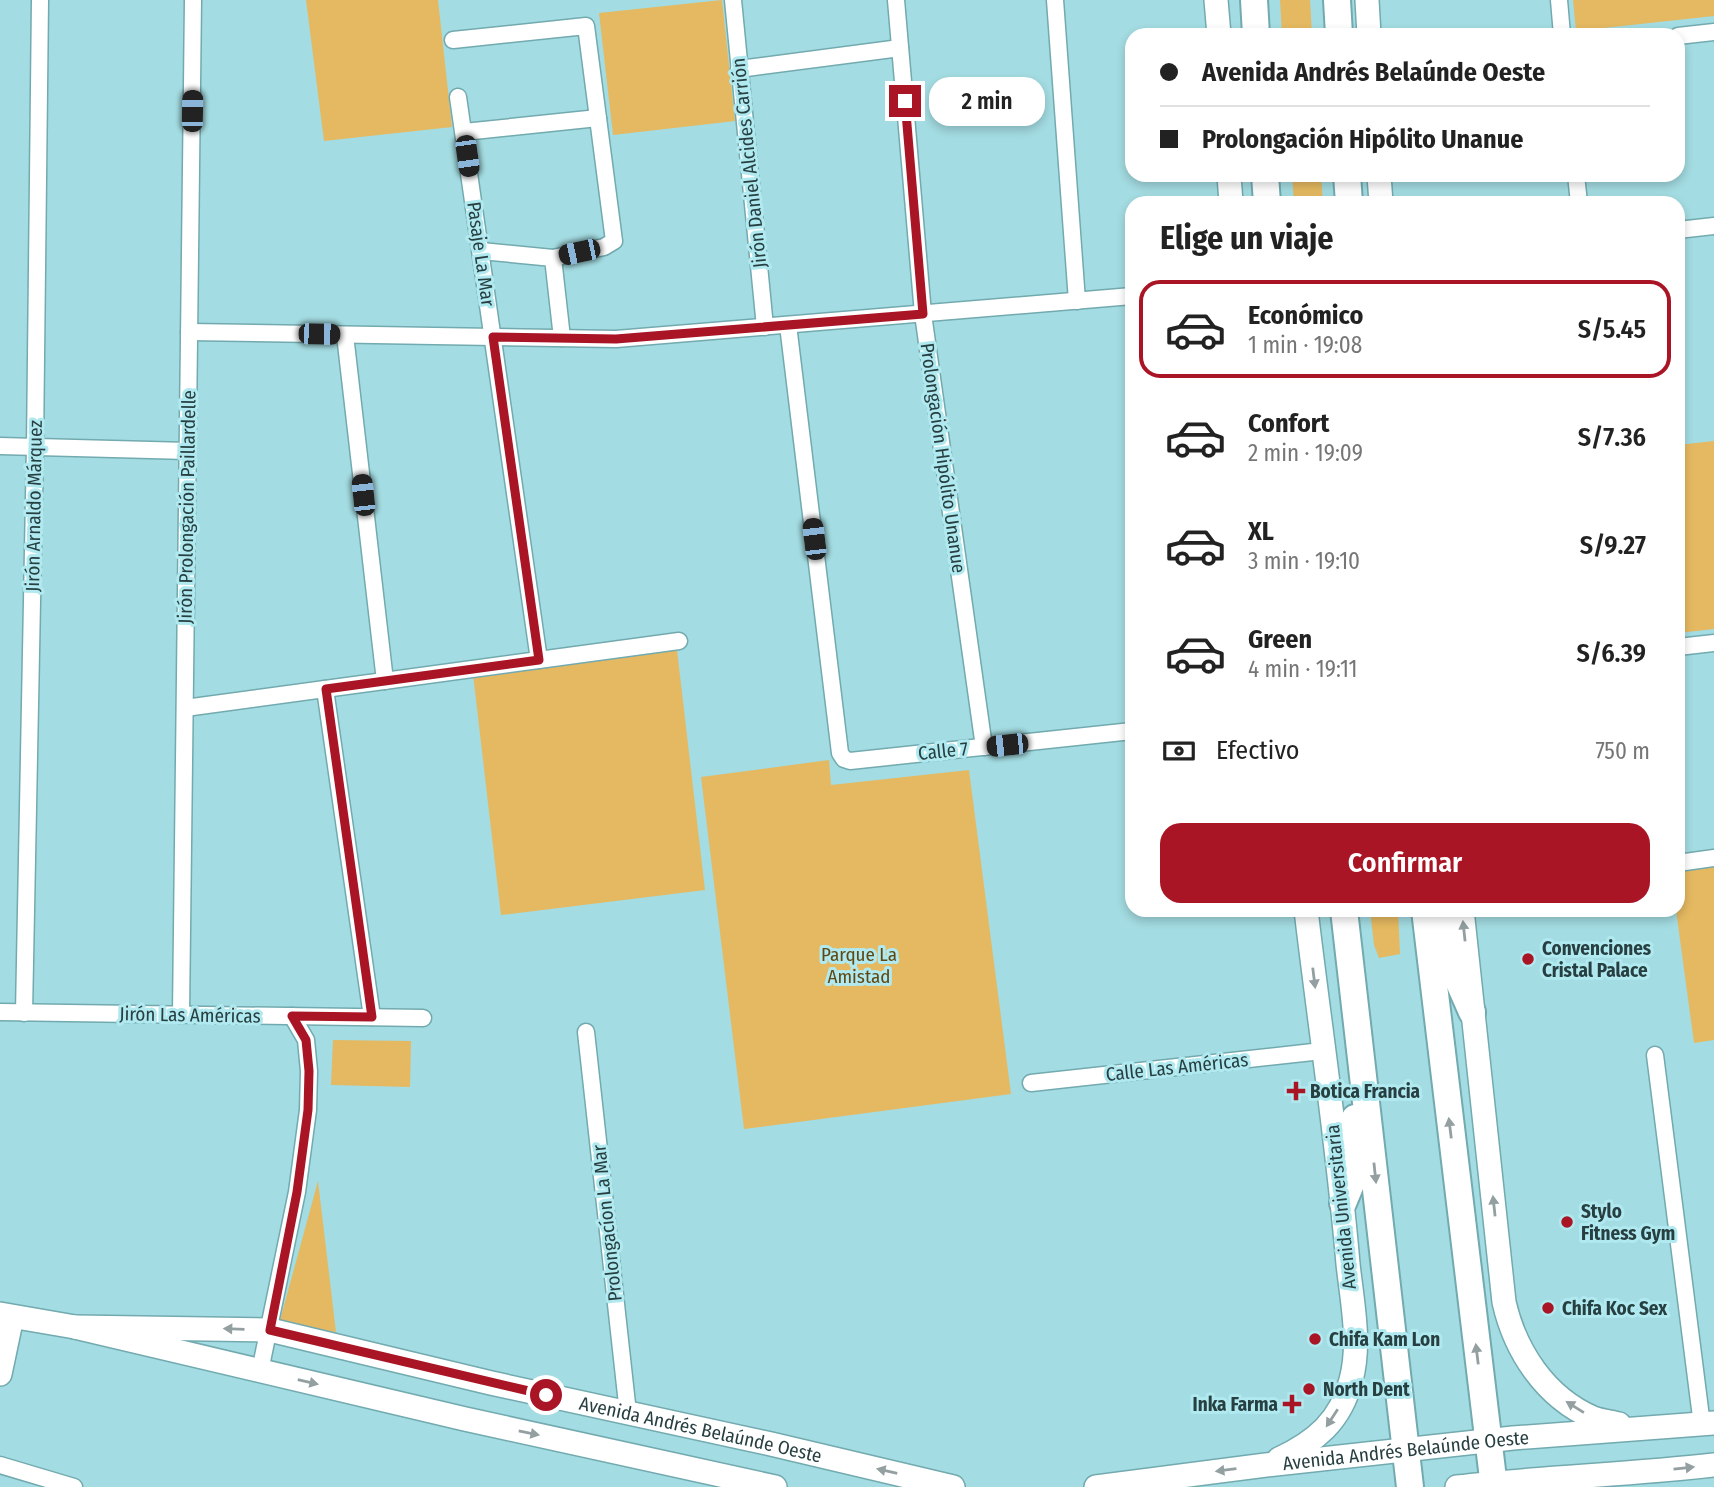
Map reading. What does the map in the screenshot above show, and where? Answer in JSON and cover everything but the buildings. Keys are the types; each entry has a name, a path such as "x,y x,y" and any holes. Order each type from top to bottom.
{"main road":[{"path":"1254,0 1256,28"},
{"path":"1337,0 1339,28"},
{"name":"Avenida Universitaria","path":"1345,917 1410,1487"},
{"path":"1426,917 1494,1485"},
{"path":"1442,917 1453,969 1472,1012"},
{"path":"1343,1203 1353,1179 1355,1114 1362,1064"}],"street":[{"name":"Jirón Arnaldo Márquez","path":"24,1013 40,0"},
{"name":"Jirón Prolongación Paillardelle","path":"181,1015 193,0"},
{"name":"Jirón Daniel Alcides Carrión","path":"733,0 765,327"},
{"name":"Prolongación Hipólito Unanue","path":"897,0 923,314 984,747"},
{"path":"1055,0 1077,301"},
{"path":"1216,0 1218,28"},
{"path":"1367,0 1369,28"},
{"path":"1559,0 1561,28"},
{"path":"453,40 586,26 614,241 604,247 553,258 481,251"},
{"path":"1685,35 1714,32"},
{"path":"739,69 900,48"},
{"name":"Pasaje La Mar","path":"458,97 539,660"},
{"path":"464,132 597,118"},
{"path":"1685,229 1714,226"},
{"path":"553,258 562,338"},
{"path":"189,332 616,339 1125,297"},
{"name":"Calle 7","path":"788,325 840,753 844,759 850,761 1125,732"},
{"path":"345,335 385,681"},
{"path":"0,446 188,451"},
{"path":"185,708 679,642"},
{"path":"1685,646 1714,643"},
{"path":"326,689 372,1017"},
{"path":"1685,862 1714,858"},
{"name":"Avenida Universitaria","path":"1266,1465 1300,1449 1324,1432 1351,1381 1356,1351 1343,1203 1307,917"},
{"path":"1463,917 1504,1302 1509,1325 1530,1364 1545,1384 1593,1418 1639,1429"},
{"name":"Jirón Las Américas","path":"0,1012 423,1018"},
{"path":"260,1371 297,1192 308,1110 309,1071 306,1040 292,1016"},
{"name":"Prolongacíon La Mar","path":"586,1032 628,1413"},
{"name":"Calle Las Américas","path":"1031,1083 1322,1051"},
{"path":"1655,1055 1708,1424"},
{"path":"0,1374 6,1316"},
{"name":"Avenida Andrés Belaúnde Oeste","path":"6,1316 75,1327 465,1419 768,1486"},
{"name":"Avenida Andrés Belaúnde Oeste","path":"75,1327 270,1330 953,1487"},
{"name":"Avenida Andrés Belaúnde Oeste","path":"1096,1487 1151,1483 1266,1465 1406,1449 1708,1424"},
{"path":"0,1465 74,1487"},
{"path":"1457,1487 1714,1465"},
{"path":"1616,1487 1647,1472"}],"green space":[{"path":"306,0 438,0 452,127 324,141"},
{"path":"722,0 735,121 613,135 599,13"},
{"path":"1280,0 1310,0 1312,28 1282,28"},
{"path":"1573,0 1714,0 1714,16 1604,28 1576,28"},
{"path":"1292,182 1322,182 1322,196 1294,196"},
{"path":"1714,441 1714,629 1685,632 1685,444"},
{"path":"677,650 705,890 501,915 473,674"},
{"name":"Parque La Amistad","path":"829,760 831,785 969,770 1011,1094 744,1129 701,777"},
{"path":"1714,863 1714,1040 1694,1043 1677,917 1685,917 1685,867"},
{"path":"1371,917 1398,917 1400,954 1379,958 1374,945"},
{"path":"333,1040 411,1041 410,1087 331,1085"},
{"path":"318,1181 336,1332 279,1324"}],"place":[{"name":"Convenciones Cristal Palace","path":"1528,959"},
{"name":"Botica Francia","path":"1296,1091"},
{"name":"Stylo Fitness Gym","path":"1567,1222"},
{"name":"Chifa Koc Sex","path":"1548,1308"},
{"name":"Chifa Kam Lon","path":"1315,1339"},
{"name":"North Dent","path":"1309,1389"},
{"name":"Inka Farma","path":"1292,1404"}],"route":[{"path":"546,1395 270,1330 297,1192 308,1110 309,1071 306,1040 292,1016 372,1017 326,689 539,660 493,337 616,339 923,314 905,101"}]}
